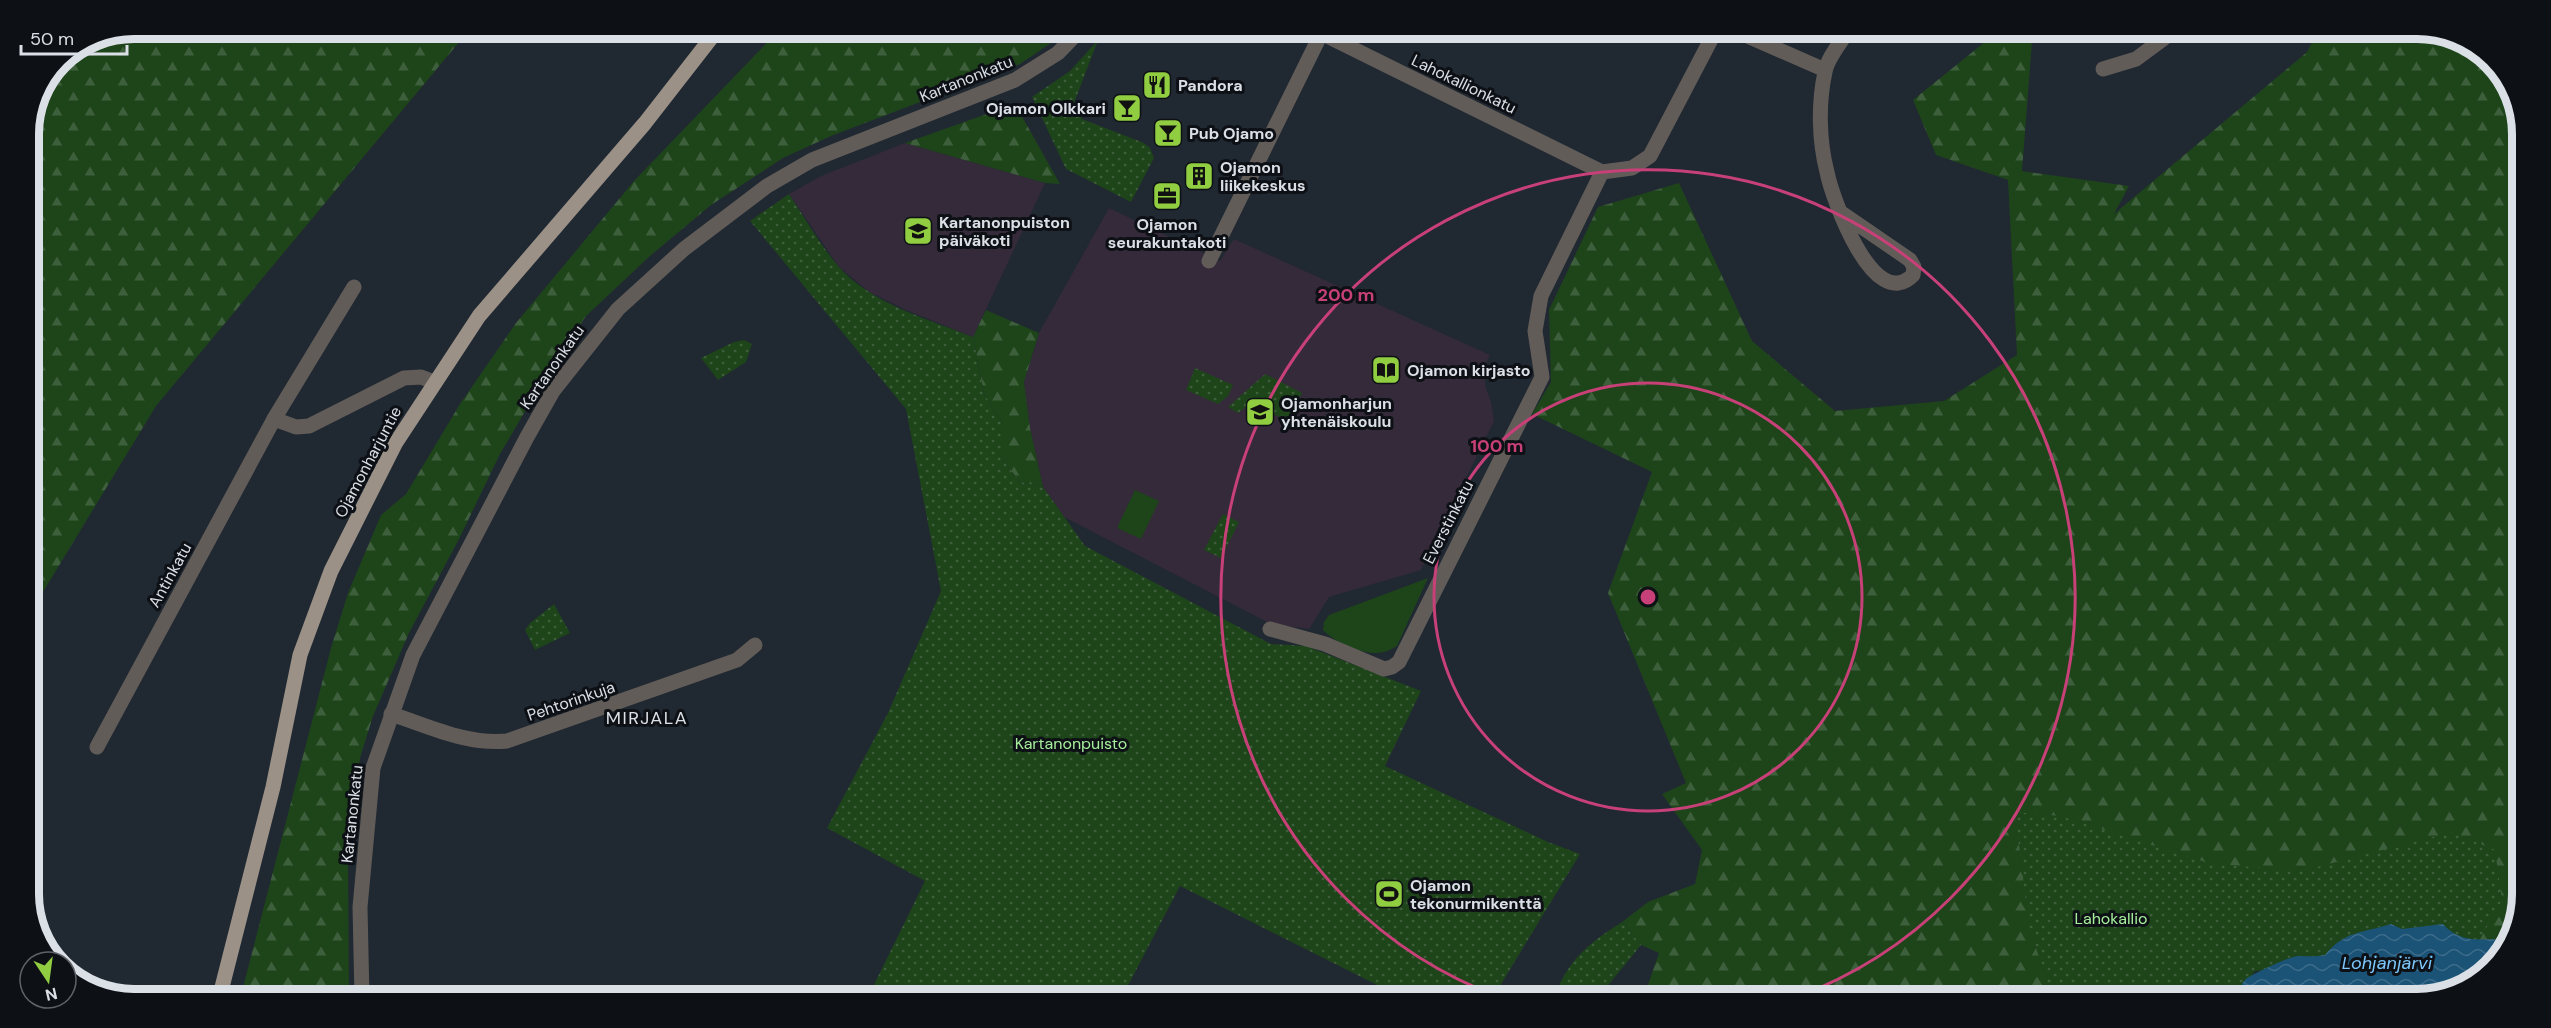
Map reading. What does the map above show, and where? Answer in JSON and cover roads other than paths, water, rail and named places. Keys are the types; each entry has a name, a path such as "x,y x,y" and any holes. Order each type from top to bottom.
{"main road":[{"name":"Ojamonharjuntie","path":"222,989 273,787 300,655 331,571 395,444 479,316 645,123 710,39"}],"street":[{"name":"Kartanonkatu","path":"363,989 360,907 373,768 413,655 553,391 618,309 684,249 767,186 812,160 1015,80 1038,68 1071,39"},
{"path":"1209,261 1312,39"},
{"name":"Lahokallionkatu","path":"1332,39 1602,172"},
{"path":"1602,172 1632,168 1650,156 1711,39"},
{"path":"1755,39 1825,70"},
{"path":"1840,212 1910,260 1914,267 1913,275 1905,281 1892,283 1879,277 1855,246 1840,212 1826,172 1822,141 1825,70 1843,39"},
{"path":"2103,69 2136,59 2163,39"},
{"name":"Everstinkatu","path":"1270,629 1325,644 1384,669 1399,662 1542,377 1535,331 1540,296 1602,172"},
{"name":"Antinkatu","path":"97,747 274,419 354,287"},
{"path":"274,419 296,427 309,426 404,378 421,377 434,382"},
{"name":"Pehtorinkuja","path":"391,714 468,740 492,743 507,741 726,665 737,660 755,645"}],"water":[{"name":"Lohjanjärvi","path":"2391,924 2402,929 2443,924 2451,931 2466,938 2500,940 2484,961 2470,973 2448,984 2429,988 2239,989 2246,979 2262,970 2297,956 2325,955 2339,941 2363,931"}],"place":[{"name":"Pandora","path":"1157,85"},
{"name":"Ojamon Olkkari","path":"1127,108"},
{"name":"Pub Ojamo","path":"1168,133"},
{"name":"Ojamon liikekeskus","path":"1199,176"},
{"name":"Ojamon seurakuntakoti","path":"1167,196"},
{"name":"Kartanonpuiston päiväkoti","path":"918,231"},
{"name":"Ojamon kirjasto","path":"1386,370"},
{"name":"Ojamonharjun yhtenäiskoulu","path":"1260,412"},
{"name":"Ojamon tekonurmikenttä","path":"1389,894"}],"district":[{"name":"MIRJALA","path":"647,718"}],"park label":[{"name":"Kartanonpuisto","path":"1071,743"},
{"name":"Lahokallio","path":"2111,918"}]}
